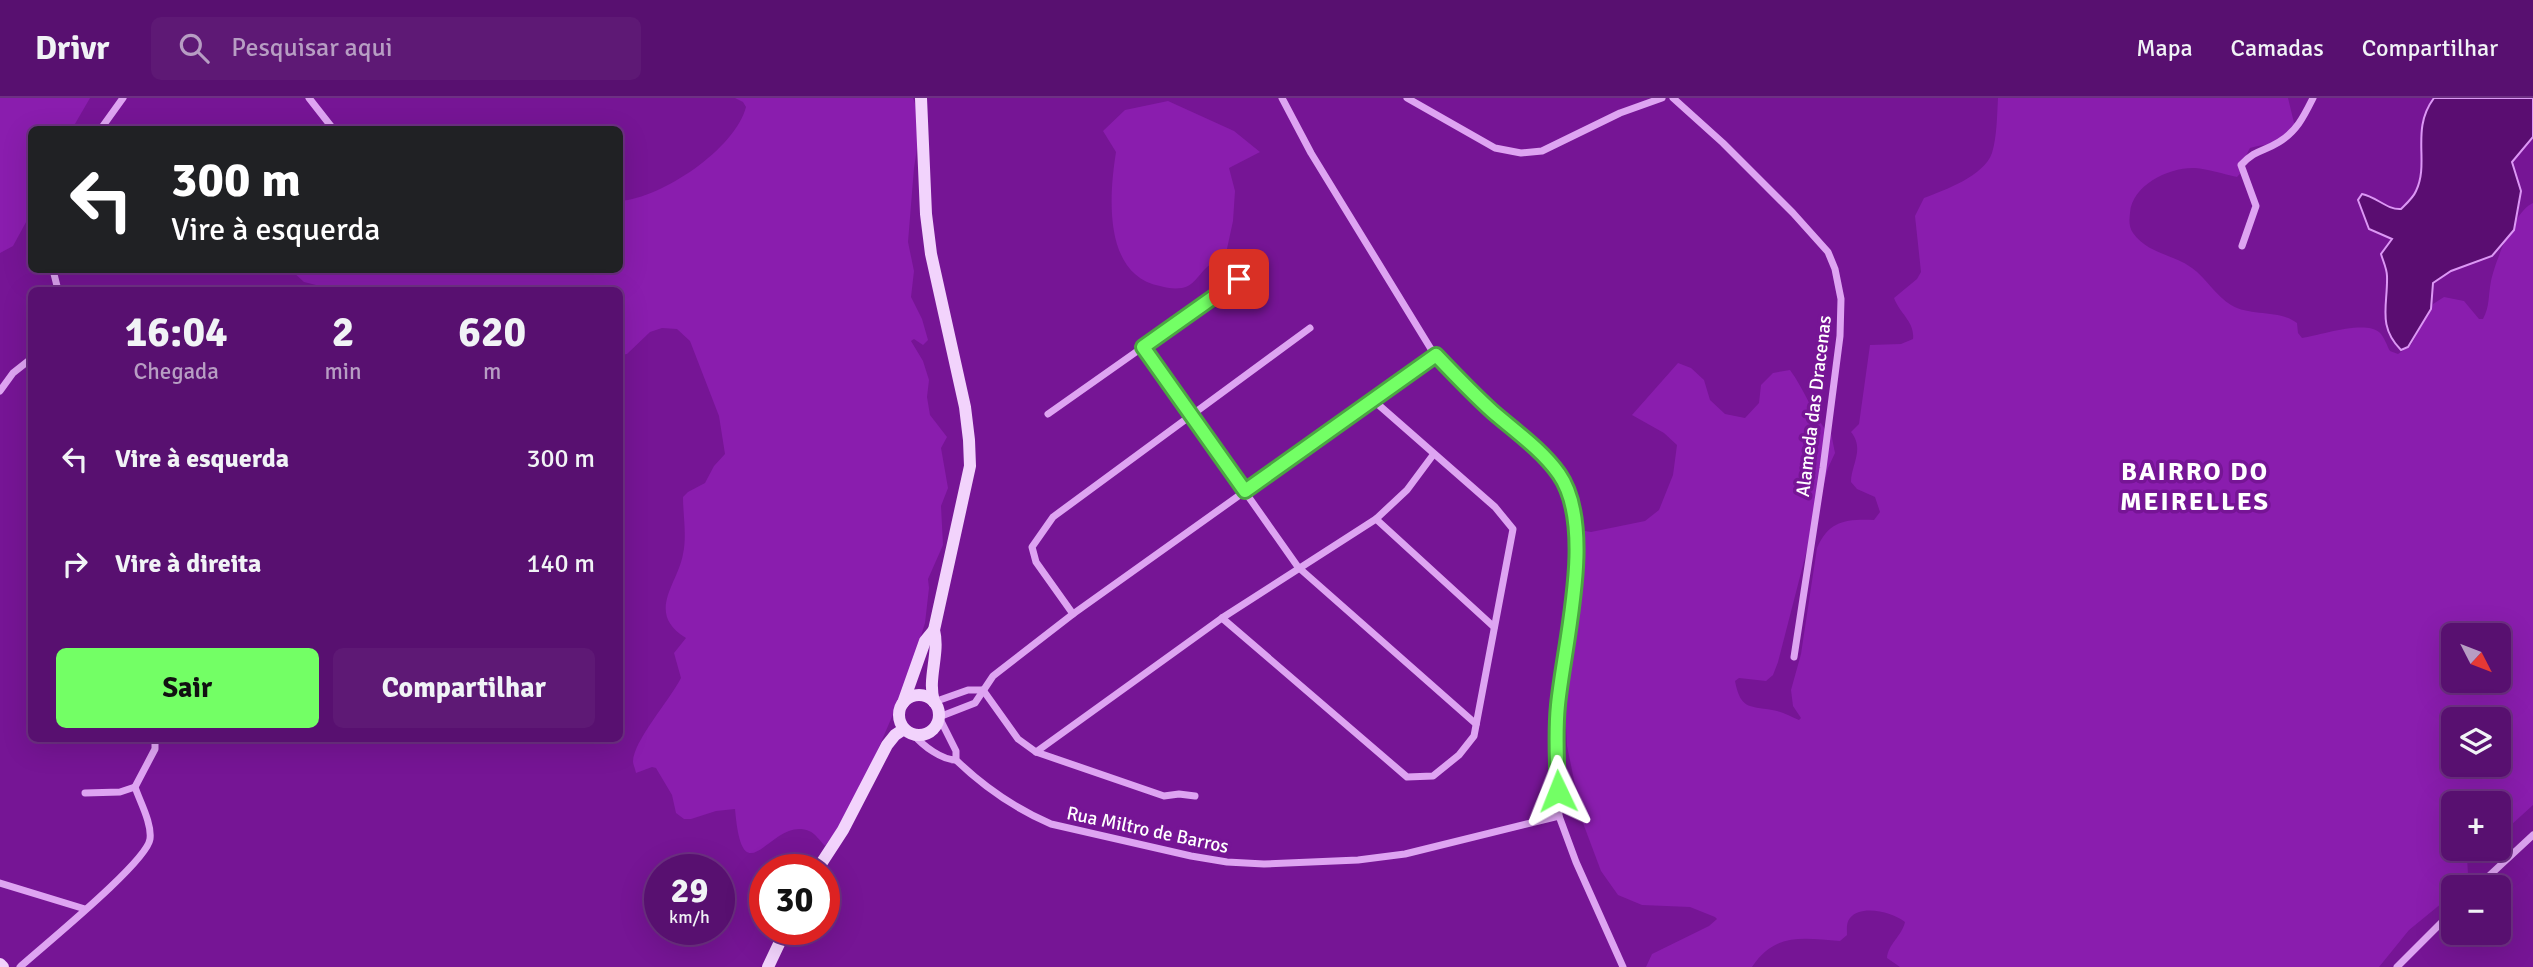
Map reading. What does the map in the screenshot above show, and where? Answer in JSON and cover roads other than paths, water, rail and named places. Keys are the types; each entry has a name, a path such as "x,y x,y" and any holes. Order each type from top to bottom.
{"street":[{"path":"103,126 123,98"},
{"path":"309,98 331,126"},
{"path":"921,98 926,214 939,293 965,407 970,466 934,630 936,639 931,691 939,717"},
{"path":"1282,98 1311,153 1436,355 1472,393 1550,462 1561,477 1574,509 1575,568 1556,731 1559,816 1576,862 1623,967"},
{"path":"1407,98 1495,148 1521,153 1542,151 1620,113 1662,98"},
{"name":"Alameda das Dracenas","path":"1674,98 1793,213 1828,252 1835,269 1841,299 1840,336 1824,468 1794,657"},
{"path":"2242,246 2256,206 2241,165 2252,153 2279,142 2300,124 2313,98"},
{"path":"1048,414 1258,266"},
{"path":"1073,614 1036,562 1032,547 1053,517 1310,328"},
{"path":"1143,347 1298,567 1476,724"},
{"path":"827,854 895,735 930,732 939,717 975,703 993,676 1073,614 1436,355"},
{"path":"0,391 13,373 28,361"},
{"path":"1222,618 1407,777 1433,776 1459,755 1474,736 1513,529 1495,507 1373,400"},
{"path":"1037,752 1222,618 1376,519 1407,490 1433,454"},
{"path":"1376,519 1494,627"},
{"path":"909,732 899,714 925,641 934,630"},
{"path":"903,703 918,695 933,702 968,690 983,690"},
{"path":"983,690 1018,739 1037,752 1164,796 1195,796"},
{"name":"Rua Miltro de Barros","path":"939,717 956,751 956,760"},
{"name":"Rua Miltro de Barros","path":"909,732 947,760 956,760 1006,802 1051,824 1227,862 1264,864 1358,860 1405,854 1559,816"},
{"path":"85,793 120,792 135,787 155,749 155,742"},
{"path":"20,967 121,876 148,846 150,830 135,787"},
{"path":"2490,875 2533,835"},
{"path":"0,883 85,909"},
{"path":"2397,967 2441,923"},
{"path":"768,967 778,945"}],"district":[{"name":"BAIRRO DO MEIRELLES","path":"2195,486"}]}
